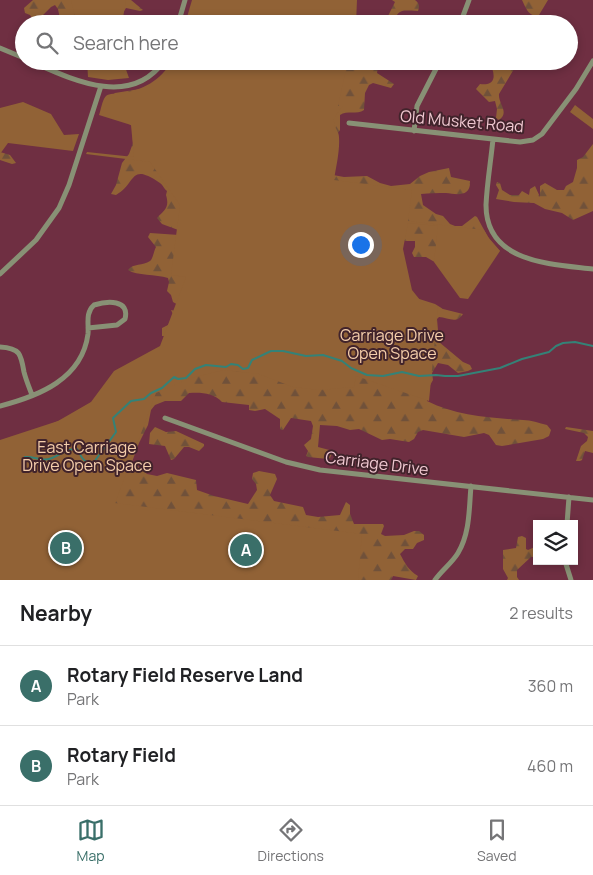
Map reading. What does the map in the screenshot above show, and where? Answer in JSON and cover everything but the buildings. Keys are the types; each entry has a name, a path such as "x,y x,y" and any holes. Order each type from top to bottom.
{"street":[{"path":"181,15 185,0"},
{"path":"464,15 470,0"},
{"path":"0,48 15,54"},
{"name":"Old Musket Road","path":"349,123 520,142 533,140 542,134 576,89 593,61"},
{"path":"52,70 84,83 101,86 119,86 134,83 148,76 154,70"},
{"path":"414,131 417,106 435,70"},
{"path":"0,274 36,240 59,208 69,185 101,86"},
{"path":"493,139 486,206 489,225 498,240 516,254 542,264 593,269"},
{"path":"0,406 55,385 75,367 83,353 88,328 88,313 94,305 117,302 125,309 125,320 120,324 88,328"},
{"path":"0,347 14,349 21,356 32,395"},
{"name":"Carriage Drive","path":"165,418 286,462 320,470 593,500"},
{"path":"435,580 440,572 457,555 465,540 471,486"},
{"path":"567,520 569,497"},
{"path":"566,565 572,580"}],"green space":[{"path":"33,0 131,0 143,10 126,8 122,15 59,15 55,5 43,15 30,15 25,13 24,8"},
{"path":"71,0 126,0 124,15 75,15"},
{"path":"192,0 357,0 356,15 188,15"},
{"path":"392,0 415,0 419,8 418,11 402,11 397,15 388,15 395,2"},
{"path":"522,0 548,0 539,15 533,15 528,12"},
{"path":"88,70 126,70 129,78 108,80 88,77"},
{"path":"166,70 346,70 338,106 343,106 334,119 339,142 334,180 412,190 408,221 484,230 500,251 468,299 460,298 434,262 438,226 408,223 403,249 412,290 424,305 438,307 429,401 356,376 354,387 319,390 293,387 259,374 224,370 191,378 156,393 115,503 362,534 358,580 0,580 0,440 58,421 91,402 114,371 160,346 186,277 171,275 180,205 150,162 86,154 87,152 134,157 131,125 99,115 104,100 109,94 129,92 143,87"},
{"path":"170,70 378,70 377,73 394,84 391,88 373,83 369,85 365,93 364,110 340,115 340,130 336,136 333,175 344,177 367,176 391,186 410,184 429,172 449,168 451,177 470,181 468,190 462,194 421,194 423,205 436,214 443,216 450,224 455,226 462,226 475,216 477,217 488,237 500,251 438,264 426,257 414,257 412,253 415,241 405,241 383,207 413,297 435,304 443,309 463,314 455,320 439,317 437,319 439,342 463,362 470,365 472,369 458,373 448,365 438,363 432,373 433,380 429,387 427,401 462,413 529,420 547,425 551,430 549,436 543,439 502,446 496,445 489,435 484,433 464,437 423,430 418,432 414,439 409,442 390,439 382,440 359,429 350,430 337,426 320,425 318,447 333,451 328,459 308,457 306,456 308,451 304,445 311,439 313,426 311,421 291,418 282,430 280,429 280,419 265,409 249,410 249,405 222,402 207,394 189,393 181,401 165,401 155,405 151,410 148,425 132,462 147,474 157,476 167,473 196,480 197,490 248,504 257,490 256,484 252,479 253,473 259,471 275,474 277,479 270,495 274,501 303,507 306,515 318,517 340,515 346,502 350,505 350,514 354,524 383,524 381,534 385,536 404,535 419,531 424,535 424,540 417,543 413,549 405,549 400,554 409,569 418,576 416,580 393,576 391,580 120,580 49,425 63,419 158,363 165,336 162,336 162,328 168,325 174,316 171,310 175,311 180,306 173,302 171,295 167,291 168,278 128,270 133,266 147,263 151,260 156,247 148,237 150,233 179,235 181,231 162,224 157,218 167,206 167,191 161,184 150,177 138,174 123,190 116,195 111,194 116,185 122,163 129,154 133,143 132,126 124,120 113,95 115,93 140,89 160,95"},
{"path":"493,70 513,70 499,94 504,111 499,120 496,118 497,109 495,101 489,102 476,89 480,84 490,83 494,74"},
{"path":"23,102 51,114 64,135 79,134 73,151 8,143 0,154 0,108"},
{"path":"575,105 593,119 593,129 570,112"},
{"path":"593,144 593,211 573,220 562,213 545,209 534,203 496,199 499,190 496,185 497,182 500,183 502,190 510,195 519,195 522,191 529,195 530,189 535,186 540,197 540,186 545,183 557,190 564,190 566,186 573,182 577,160 583,157"},
{"path":"0,152 10,155 16,163 12,164 0,160"},
{"path":"155,427 166,432 176,431 204,444 204,446 199,451 184,447 171,460 165,446 149,444 150,433"},
{"path":"566,427 593,431 593,453 585,451 582,460 576,461 581,446 587,441 588,437 584,433 565,429"},
{"path":"518,537 526,538 526,549 533,548 533,557 517,570 519,580 507,580 508,578 503,569 503,550 516,548"}],"waterway":[{"path":"25,457 49,459 77,449 85,461 94,462 116,432 113,418 131,401 144,399 162,388 174,377 178,379 186,378 195,369 206,365 226,367 231,364 238,365 243,369 248,368 252,360 271,351 283,351 306,356 323,355 342,361 351,368 367,375 383,376 402,372 419,376 458,376 500,368 522,359 549,352 563,343 575,342 593,346"}],"place":[{"name":"Rotary Field","path":"66,548"},
{"name":"Rotary Field Reserve Land","path":"246,550"}],"park label":[{"name":"Carriage Drive Open Space","path":"392,344"},
{"name":"East Carriage Drive Open Space","path":"87,456"}]}
